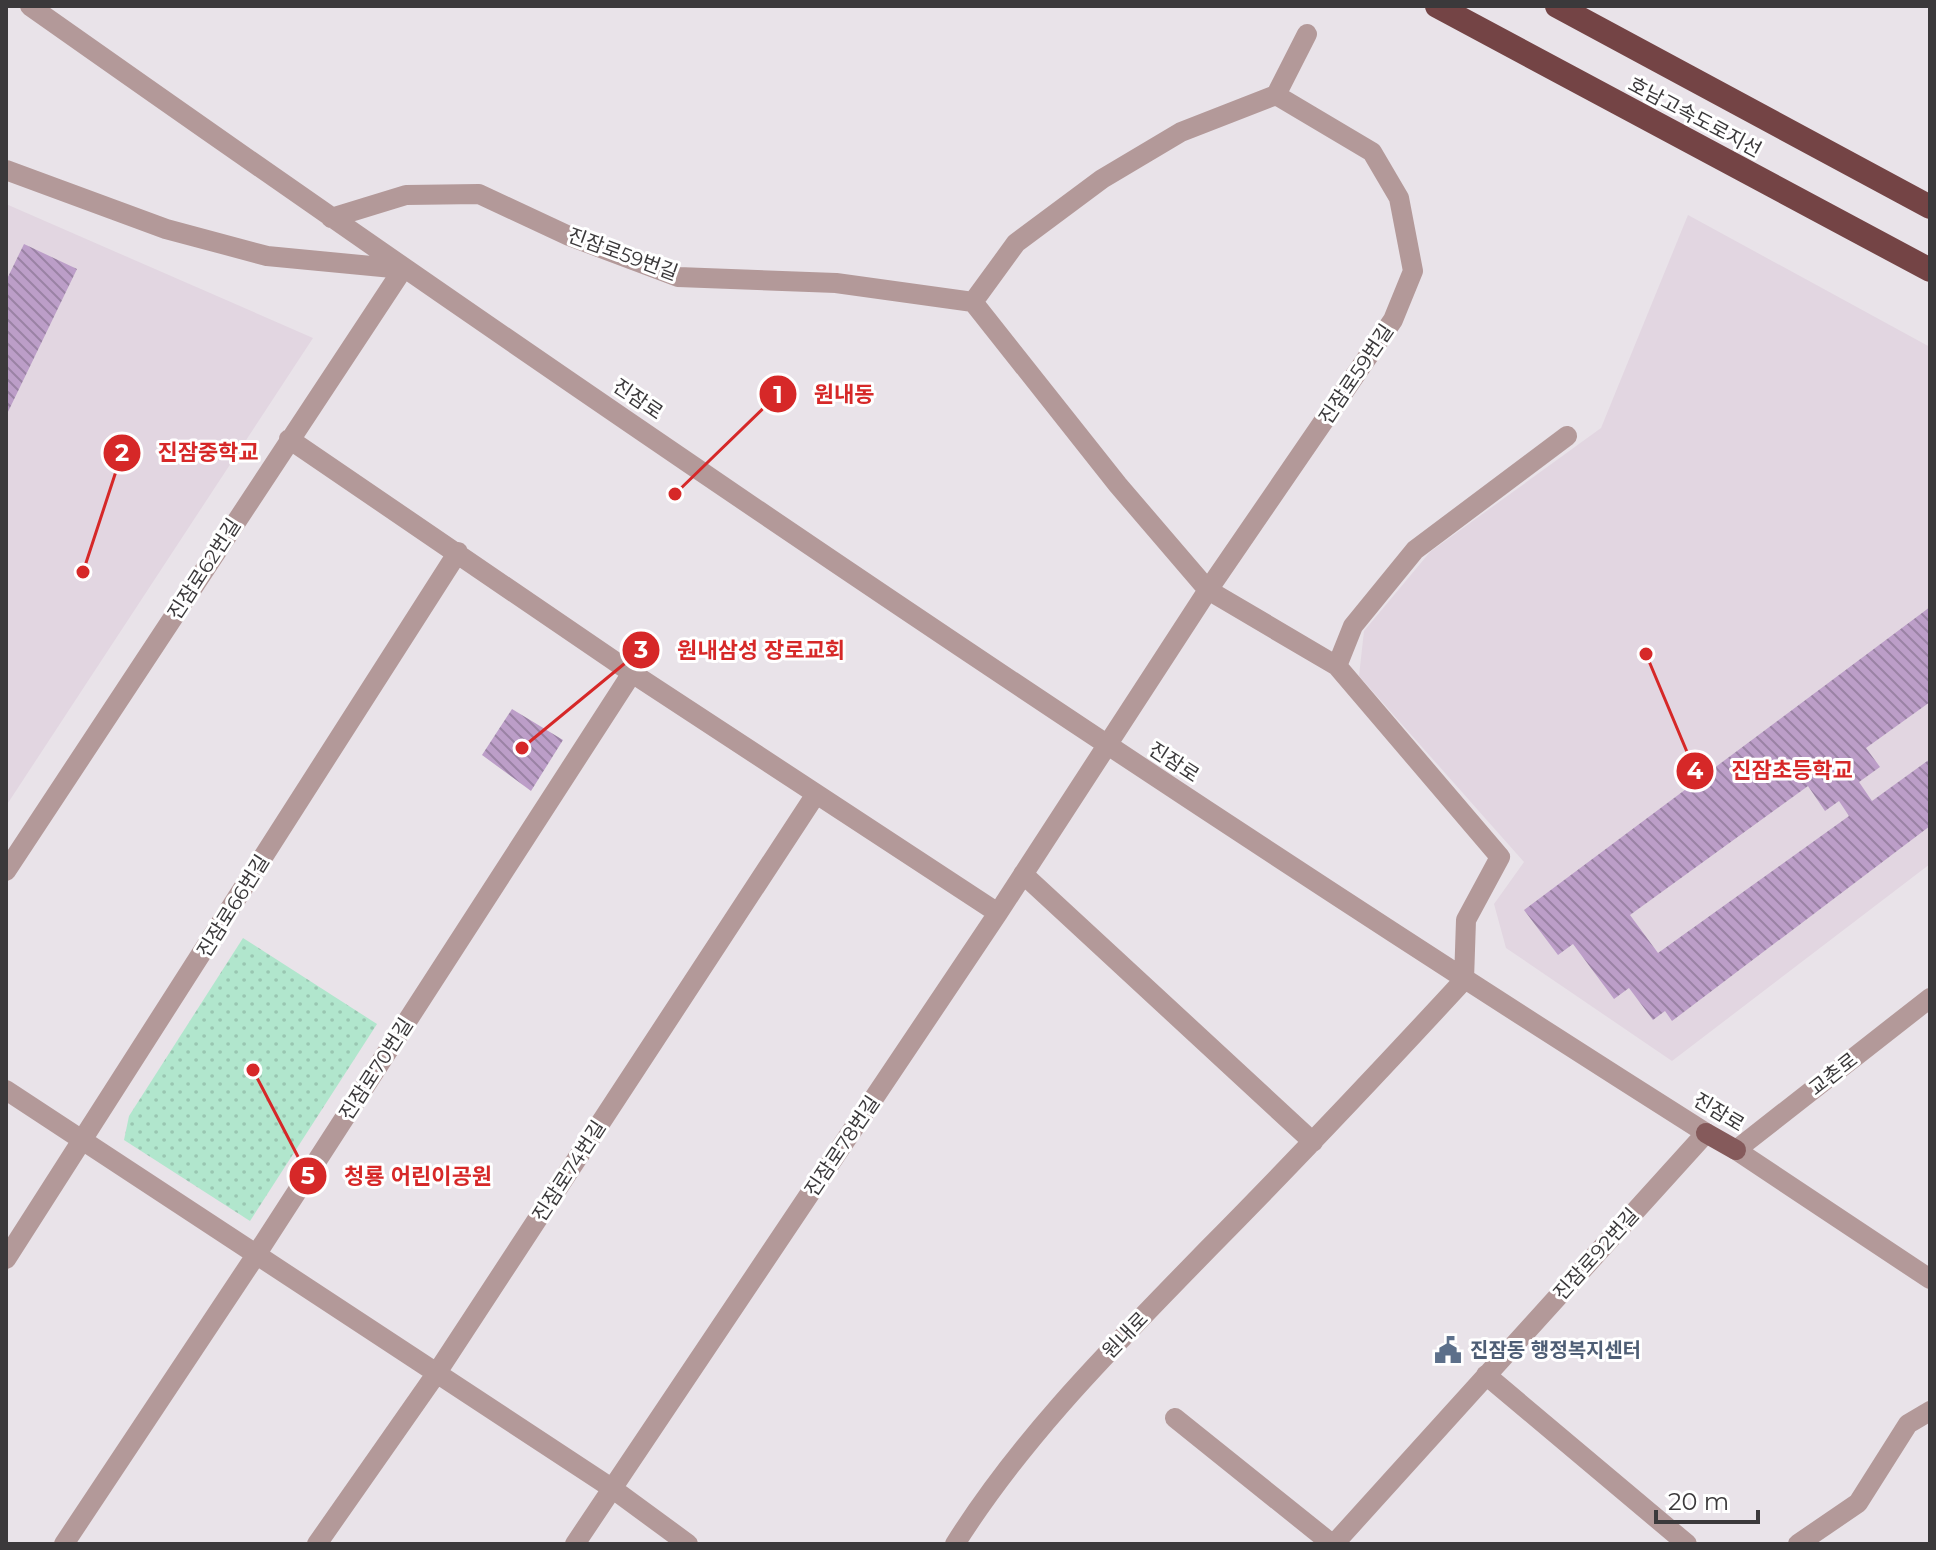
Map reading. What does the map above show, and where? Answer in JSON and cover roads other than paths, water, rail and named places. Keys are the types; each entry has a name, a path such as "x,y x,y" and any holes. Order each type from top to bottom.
{"highway":[{"name":"호남고속도로지선","path":"1437,6 1930,270"},
{"name":"호남고속도로지선","path":"1557,6 1930,207"},
{"path":"1569,6 1604,32"}],"main road":[{"name":"진잠로","path":"1706,1133 1736,1150"}],"street":[{"name":"진잠로","path":"30,6 403,269 1105,745 1464,980 1706,1133"},
{"path":"1307,34 1276,95 1181,132 1102,179 1016,243 973,302 1118,485 1208,590 1337,666 1500,857 1466,920 1464,980"},
{"name":"진잠로59번길","path":"1105,745 1393,320 1413,271 1399,198 1372,152 1276,95"},
{"name":"진잠로","path":"6,170 166,229 267,256 403,269"},
{"name":"진잠로59번길","path":"331,218 406,195 479,194 569,236 678,277 836,283 973,302"},
{"name":"진잠로62번길","path":"6,871 403,269"},
{"path":"1337,666 1353,626 1415,550 1567,436"},
{"path":"289,439 632,673 998,913"},
{"name":"진잠로66번길","path":"6,1259 458,552"},
{"name":"진잠로70번길","path":"64,1544 256,1255 632,673"},
{"name":"진잠로78번길","path":"575,1544 998,913 1105,745"},
{"name":"진잠로74번길","path":"317,1544 436,1374 816,794"},
{"path":"1023,874 1313,1142"},
{"name":"원내로","path":"955,1544 989,1490 1067,1394 1313,1142 1464,980"},
{"name":"교촌로","path":"1736,1150 1928,1002"},
{"path":"6,1090 613,1489 688,1544"},
{"name":"진잠로92번길","path":"1333,1544 1706,1133"},
{"name":"진잠로","path":"1736,1150 1930,1279"},
{"path":"1486,1375 1687,1544"},
{"path":"1798,1544 1858,1503 1908,1424 1930,1411"},
{"path":"1175,1418 1333,1544"}],"place":[{"name":"원내동","path":"675,494"},
{"name":"진잠중학교","path":"83,572"},
{"name":"진잠초등학교","path":"1646,654"},
{"name":"원내삼성 장로교회","path":"522,748"},
{"name":"청룡 어린이공원","path":"253,1070"},
{"name":"진잠동 행정복지센터","path":"1448,1350"}]}
